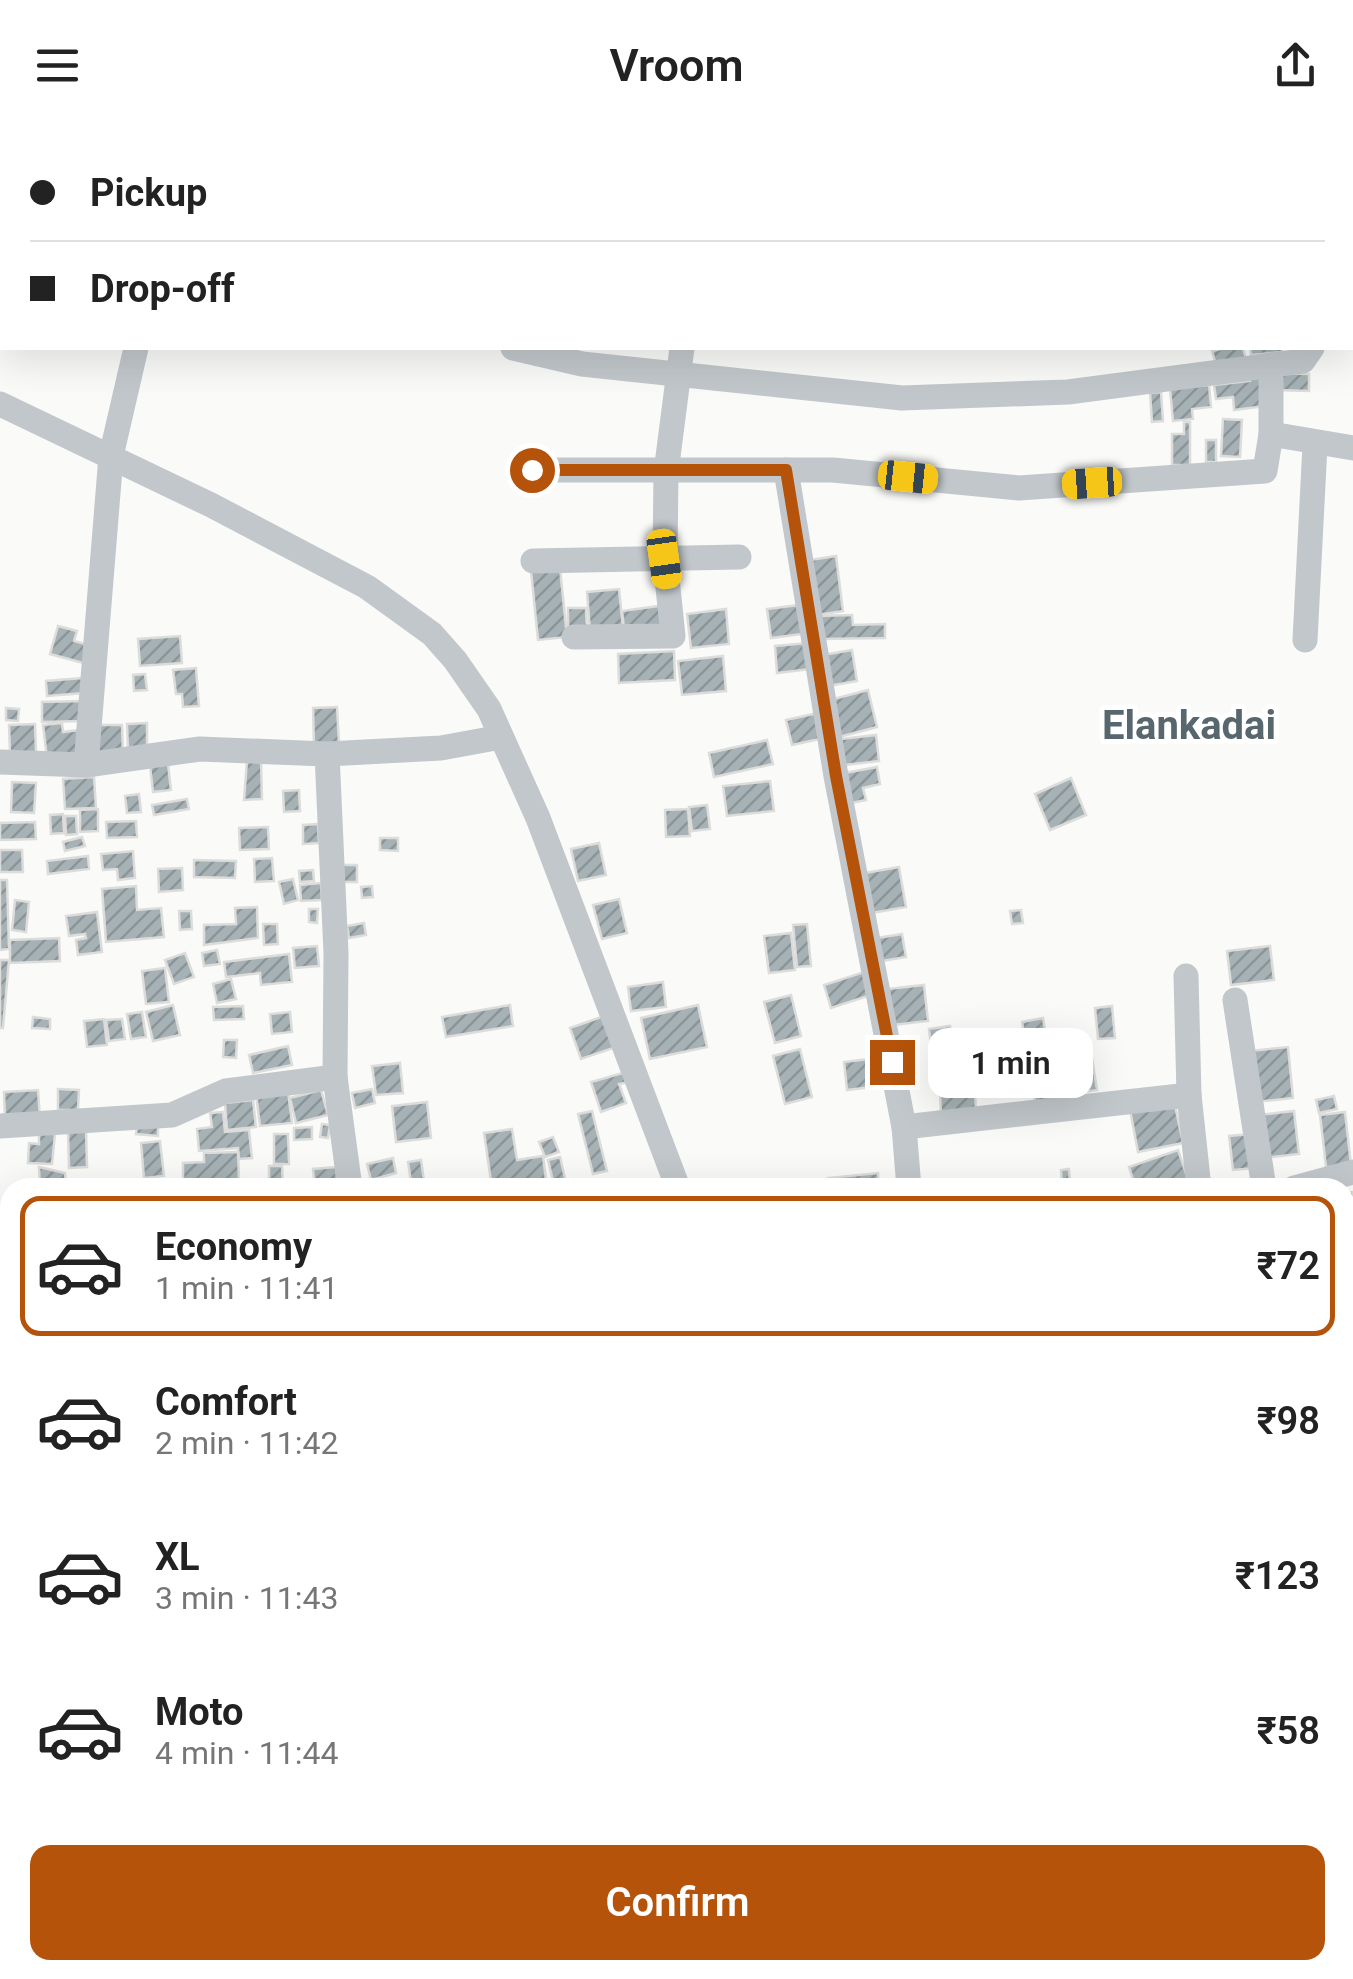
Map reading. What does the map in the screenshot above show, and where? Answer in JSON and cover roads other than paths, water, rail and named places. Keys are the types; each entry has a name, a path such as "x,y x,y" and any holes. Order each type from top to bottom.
{"street":[{"path":"86,765 111,456 136,350"},
{"path":"522,350 582,364 902,398 1068,392 1303,361 1311,350"},
{"path":"574,637 674,636 664,559 666,472 682,350"},
{"path":"532,470 833,470 1019,488 1264,471 1270,442 1271,365"},
{"path":"0,404 326,564 400,609 455,660 501,737 538,818 674,1178"},
{"path":"1270,442 1353,448"},
{"path":"1305,640 1316,444"},
{"path":"786,470 836,776 904,1127 908,1178"},
{"path":"533,562 739,558"},
{"path":"0,762 86,765 200,749 327,754 440,748 501,737"},
{"path":"327,754 336,954 335,1076 349,1178"},
{"path":"1186,976 1189,1095 1198,1178"},
{"path":"1235,1000 1262,1178"},
{"path":"0,1126 172,1115 226,1091 335,1076"},
{"path":"904,1127 1189,1095"}],"district":[{"name":"Elankadai","path":"1189,725"}]}
